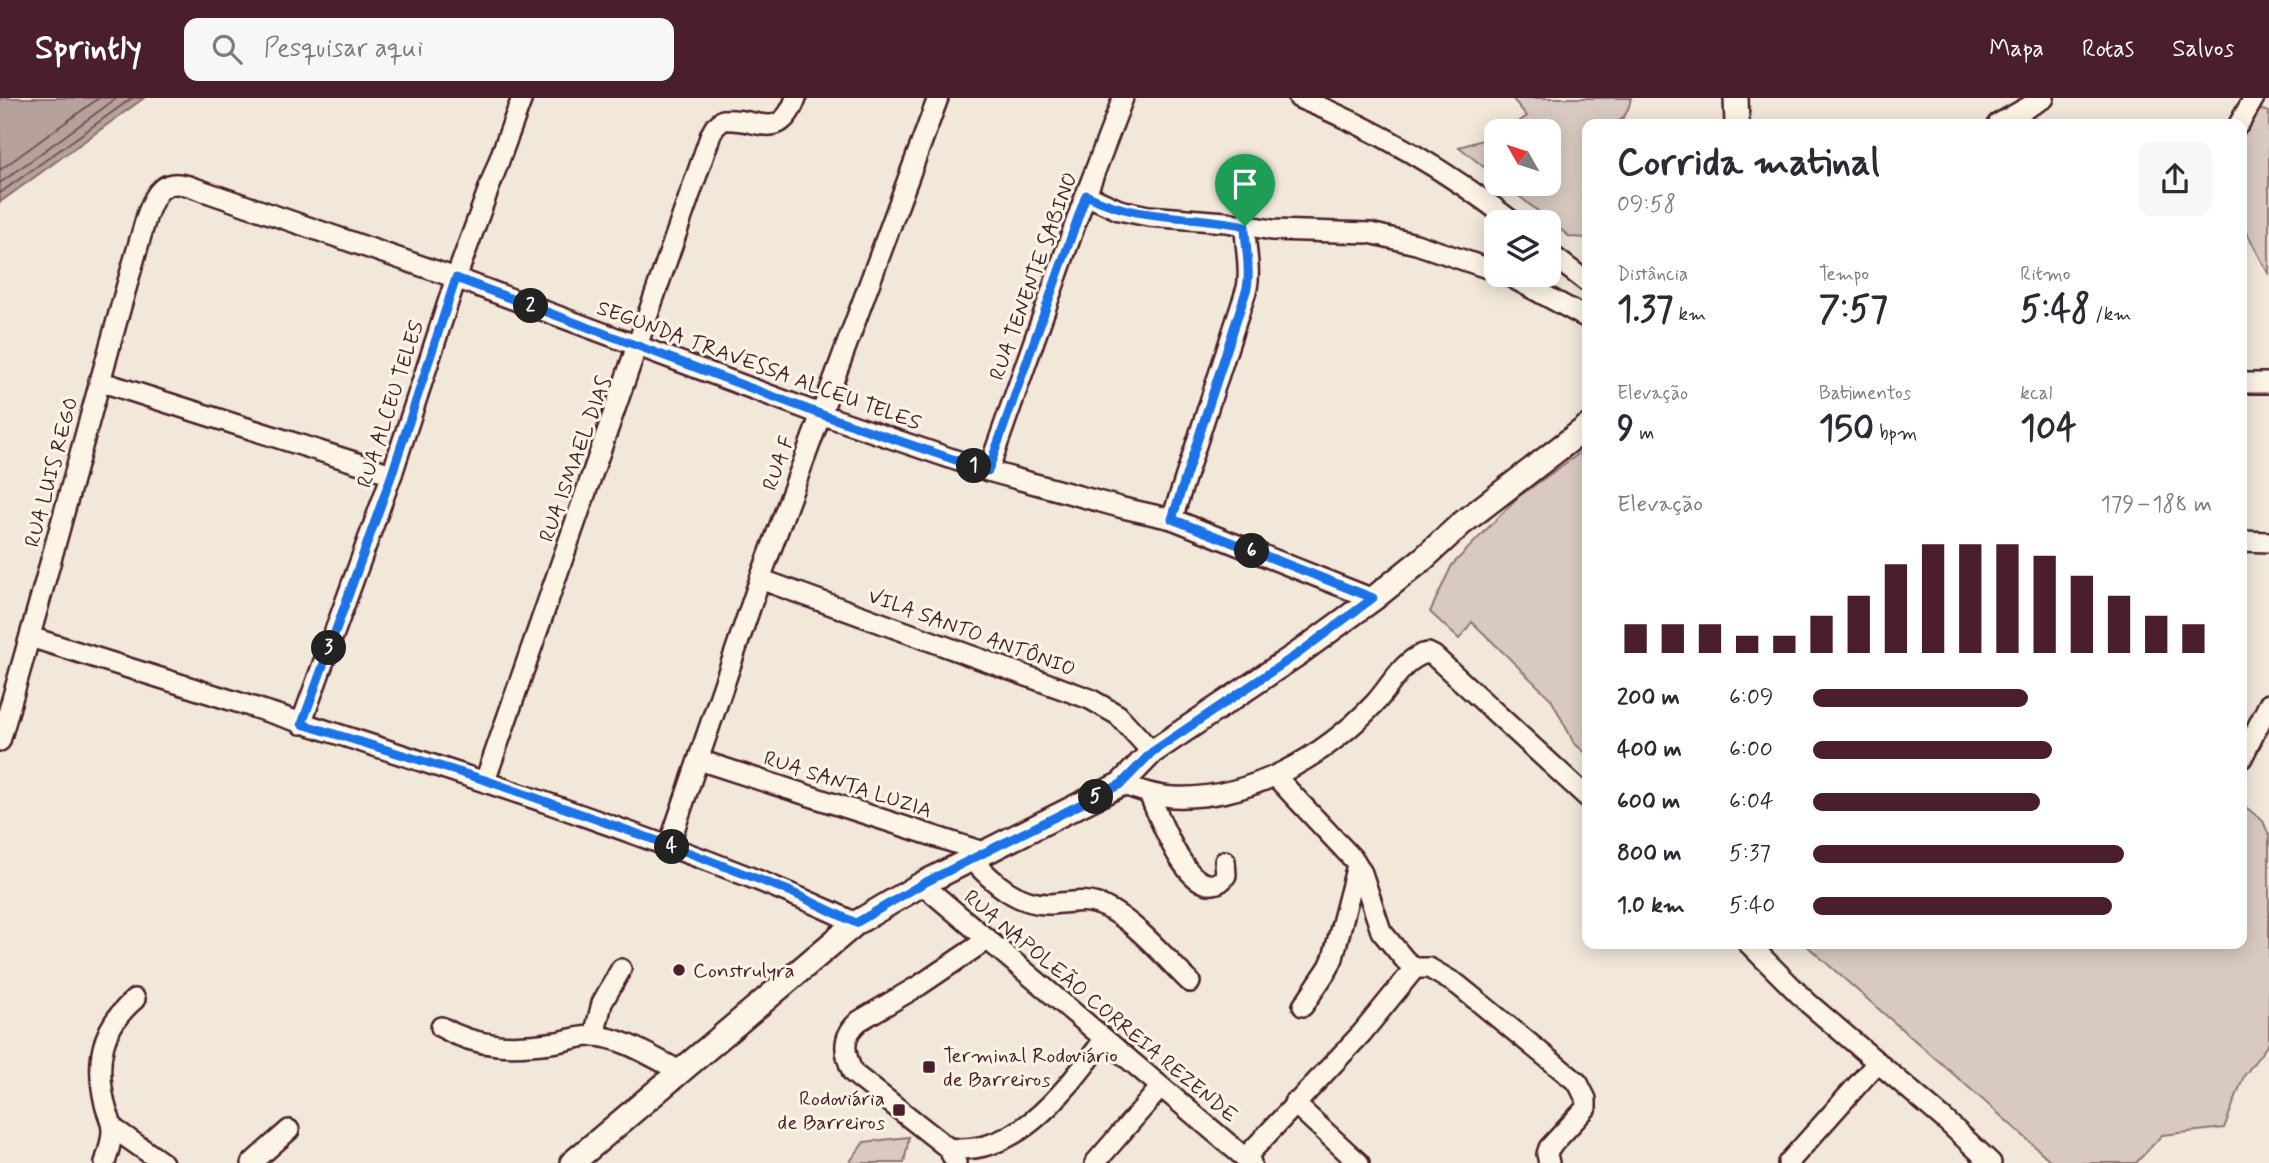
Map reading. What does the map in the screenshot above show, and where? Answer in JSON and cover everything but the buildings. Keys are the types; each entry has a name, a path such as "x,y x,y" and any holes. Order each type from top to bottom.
{"street":[{"name":"RUA ALCEU TELES","path":"302,724 392,474 456,278 522,98"},
{"name":"RUA ISMAEL DIAS","path":"485,780 715,127 723,120 778,125 786,118 796,98"},
{"name":"RUA F","path":"669,845 820,414 938,98"},
{"name":"RUA TENENTE SABINO","path":"988,471 1086,195 1124,98"},
{"path":"1299,98 1375,131 1497,210"},
{"path":"1736,98 1737,119"},
{"path":"2007,119 2044,98"},
{"path":"2242,119 2254,98"},
{"name":"SEGUNDA TRAVESSA ALCEU TELES","path":"147,215 161,188 169,184 183,184 456,278 820,414 988,471 1172,519 1373,598"},
{"name":"RUA TENENTE SABINO","path":"1086,195 1119,210 1148,216 1308,232 1330,230 1370,233 1416,244 1484,267"},
{"name":"RUA LUIS REGO","path":"0,741 147,215"},
{"path":"1172,519 1247,288 1249,274 1245,226"},
{"path":"1561,262 1582,278"},
{"path":"1529,287 1582,315"},
{"path":"99,381 392,474"},
{"path":"2247,383 2269,383"},
{"path":"572,1163 856,923 977,855 1121,784 1152,752 1299,653 1373,598 1424,558 1461,524 1582,430"},
{"path":"2247,541 2269,542"},
{"name":"VILA SANTO ANTÔNIO","path":"761,579 1090,699 1124,720 1152,752"},
{"path":"30,637 485,780 789,891 856,923"},
{"path":"1121,784 1149,794 1173,797 1205,794 1276,777 1314,755 1350,727 1413,659 1424,654 1434,656 1582,791"},
{"path":"2247,748 2269,704"},
{"name":"RUA SANTA LUZIA","path":"699,760 977,855"},
{"path":"1276,777 1357,865 1367,885 1381,931 1405,960 1415,968 1429,968 1458,985 1577,1083 1586,1099 1586,1108 1549,1148 1549,1163"},
{"path":"1149,794 1173,847 1192,874 1207,884 1218,883 1226,875 1225,861"},
{"path":"977,855 986,875 1011,894 1026,901 1045,904 1083,901 1105,906 1145,936 1190,982"},
{"path":"1303,1006 1333,958 1357,865"},
{"name":"RUA NAPOLEÃO CORREIA REZENDE","path":"922,884 1161,1087 1238,1158"},
{"path":"988,939 850,1029 846,1041 847,1060 853,1073 952,1155 984,1147 1015,1133 1049,1106 1104,1040"},
{"path":"1754,949 1808,1003 1991,1163"},
{"path":"1238,1158 1362,1032 1415,968"},
{"path":"594,1036 602,1003 621,969"},
{"path":"105,1163 113,1128 105,1106 99,1069 104,1040 120,1012 135,999"},
{"path":"441,1027 470,1041 499,1046 531,1045 594,1036 616,1040 680,1071"},
{"path":"1788,1163 1878,1062"},
{"path":"1095,1163 1161,1087"},
{"path":"1294,1103 1359,1163"},
{"path":"113,1128 163,1163"},
{"path":"252,1163 289,1130"}],"shaded area":[{"path":"1512,98 1631,98 1622,119 1582,119 1582,238 1570,237 1561,230 1561,210 1536,210 1519,196 1561,196 1561,119 1523,119 1527,116"},
{"path":"2255,108 2269,112 2269,275 2247,233 2247,120"},
{"path":"1484,140 1484,167 1459,147"},
{"path":"1582,452 1582,750 1574,743 1551,699 1472,622 1459,639 1430,612 1452,565 1518,497"},
{"path":"2247,808 2263,821 2269,835 2269,1043 2244,1076 2224,1128 2162,1135 2136,1163 2053,1163 1811,949 2247,949"},
{"path":"909,1137 904,1163 849,1163 864,1142"}],"water":[{"path":"0,98 144,98 0,202"}],"place":[{"name":"Construlyra","path":"679,970"},
{"name":"Terminal Rodoviário de Barreiros","path":"929,1067"},
{"name":"Rodoviária de Barreiros","path":"899,1110"}],"route":[{"path":"1086,195 1119,210 1148,216 1245,226 1249,274 1247,288 1172,519 1373,598 1299,653 1152,752 1121,784 983,852 856,923 789,891 669,845 485,780 302,724 392,474 456,278 820,414 988,471 1086,195"}]}
